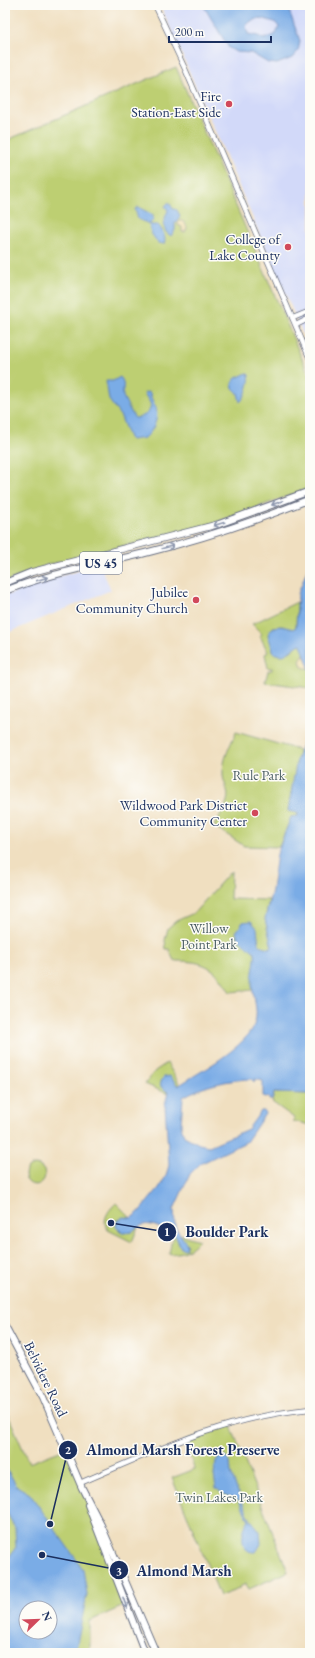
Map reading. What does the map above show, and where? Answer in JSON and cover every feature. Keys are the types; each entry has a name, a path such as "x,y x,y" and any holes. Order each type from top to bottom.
{"main road":[{"name":"US 45","path":"5,583 32,572 219,524 310,490"},
{"name":"US 45","path":"5,591 58,574 198,539 245,524 310,499"},
{"name":"Belvidere Road","path":"5,1326 43,1397 81,1486 145,1653"},
{"name":"Belvidere Road","path":"81,1486 104,1531 156,1653"}],"street":[{"path":"155,5 186,71 310,359"},
{"path":"293,318 310,311"},
{"path":"296,325 310,318"},
{"path":"81,1486 189,1437 222,1425 281,1412 310,1409"}],"shaded area":[{"name":"College of Lake County","path":"160,5 310,5 310,350 166,18"},
{"path":"100,565 111,590 5,634 5,596 53,578"}],"green space":[{"path":"176,67 310,377 310,488 190,532 119,547 47,565 5,582 5,141"},
{"path":"297,602 296,627 293,629 282,626 273,627 271,645 274,652 290,652 299,644 302,645 310,670 310,688 265,682 268,671 272,670 272,668 268,668 265,654 268,652 260,636 262,634 252,624"},
{"name":"Rule Park","path":"236,732 299,750 288,811 298,813 298,817 291,817 279,847 244,846 214,826 225,807 228,798 223,770 227,753"},
{"name":"Willow Point Park","path":"231,871 230,899 269,900 265,919 272,947 270,949 259,945 258,939 254,951 256,956 252,987 254,990 230,992 225,983 214,971 195,962 176,961 173,959 169,949 166,949 165,940 168,928 176,921 194,913"},
{"path":"167,1063 180,1085 177,1085 168,1076 160,1081 168,1094 145,1084 155,1071"},
{"path":"274,1093 310,1094 310,1125 293,1121 294,1118 272,1102"},
{"path":"35,1165 42,1168 45,1175 42,1182 35,1185 28,1182 25,1175 28,1168"},
{"path":"116,1203 131,1218 126,1217 118,1220 118,1229 121,1232 134,1230 139,1225 132,1242 108,1230 106,1226 106,1216"},
{"path":"173,1234 176,1235 179,1245 188,1246 179,1234 199,1240 193,1247 186,1251 169,1254"},
{"path":"5,1408 29,1463 65,1449 82,1488 126,1605 90,1621 90,1653 5,1653"},
{"name":"Twin Lakes Park","path":"231,1426 288,1572 249,1589 246,1584 239,1587 239,1589 220,1596 172,1478 195,1469 183,1441"}],"sand":[{"path":"178,221 183,221 185,223 187,228 185,232 182,232 182,227 178,225"},
{"path":"304,654 310,669 302,667 300,660"}],"water":[{"path":"203,5 287,5 300,41 298,51 292,58 277,64 268,63 251,53 236,52 229,48","holes":["260,18 275,22 279,27 276,34 264,39 248,34 246,26 251,21"]},
{"path":"169,202 173,209 177,210 180,216 175,223 175,230 171,236 166,232 163,224 168,210 165,206"},
{"path":"138,207 153,215 153,220 150,223 151,225 158,225 161,229 164,234 164,244 158,243 151,233 149,224 138,219 135,209"},
{"path":"247,373 249,378 246,394 240,402 238,393 233,388 232,383 236,378"},
{"path":"120,377 123,384 123,396 135,418 141,417 149,411 149,401 144,393 150,393 156,408 157,416 151,432 145,438 131,440 129,438 121,417 109,400 106,381 113,381"},
{"path":"310,562 310,670 301,644 286,654 278,655 274,653 268,635 272,629 278,626 293,629 296,627 298,594"},
{"path":"310,721 310,1094 274,1093 272,1100 269,1100 269,1098 263,1096 263,1081 255,1079 254,1082 252,1079 235,1080 216,1084 183,1097 181,1125 184,1136 199,1144 209,1146 248,1129 261,1111 264,1111 265,1114 246,1142 204,1162 203,1161 190,1174 174,1209 175,1227 187,1244 186,1249 181,1248 175,1235 153,1225 142,1225 132,1232 123,1233 116,1227 117,1220 123,1217 131,1218 138,1213 159,1188 166,1176 169,1165 165,1105 168,1092 161,1087 160,1081 164,1077 170,1076 178,1086 234,1049 251,1031 255,1022 256,1007 252,982 255,952 239,940 236,932 243,922 251,921 257,928 259,945 268,948 272,947 265,919 272,890 277,854 291,817 298,816 298,813 288,811 297,759"},
{"path":"224,1456 230,1462 231,1473 241,1500 251,1520 260,1531 261,1544 256,1552 250,1552 244,1545 244,1529 249,1520 238,1499 223,1494 216,1488 214,1475 216,1461 219,1457"},
{"path":"5,1470 8,1471 17,1486 30,1494 83,1569 87,1594 75,1653 5,1653 5,1563 16,1547 15,1528 7,1513 5,1514"}],"place":[{"name":"Fire Station-East Side","path":"229,104"},
{"name":"College of Lake County","path":"288,247"},
{"name":"Jubilee Community Church","path":"196,600"},
{"name":"Wildwood Park District Community Center","path":"255,813"},
{"name":"Boulder Park","path":"111,1223"},
{"name":"Almond Marsh Forest Preserve","path":"50,1524"},
{"name":"Almond Marsh","path":"42,1555"}]}
